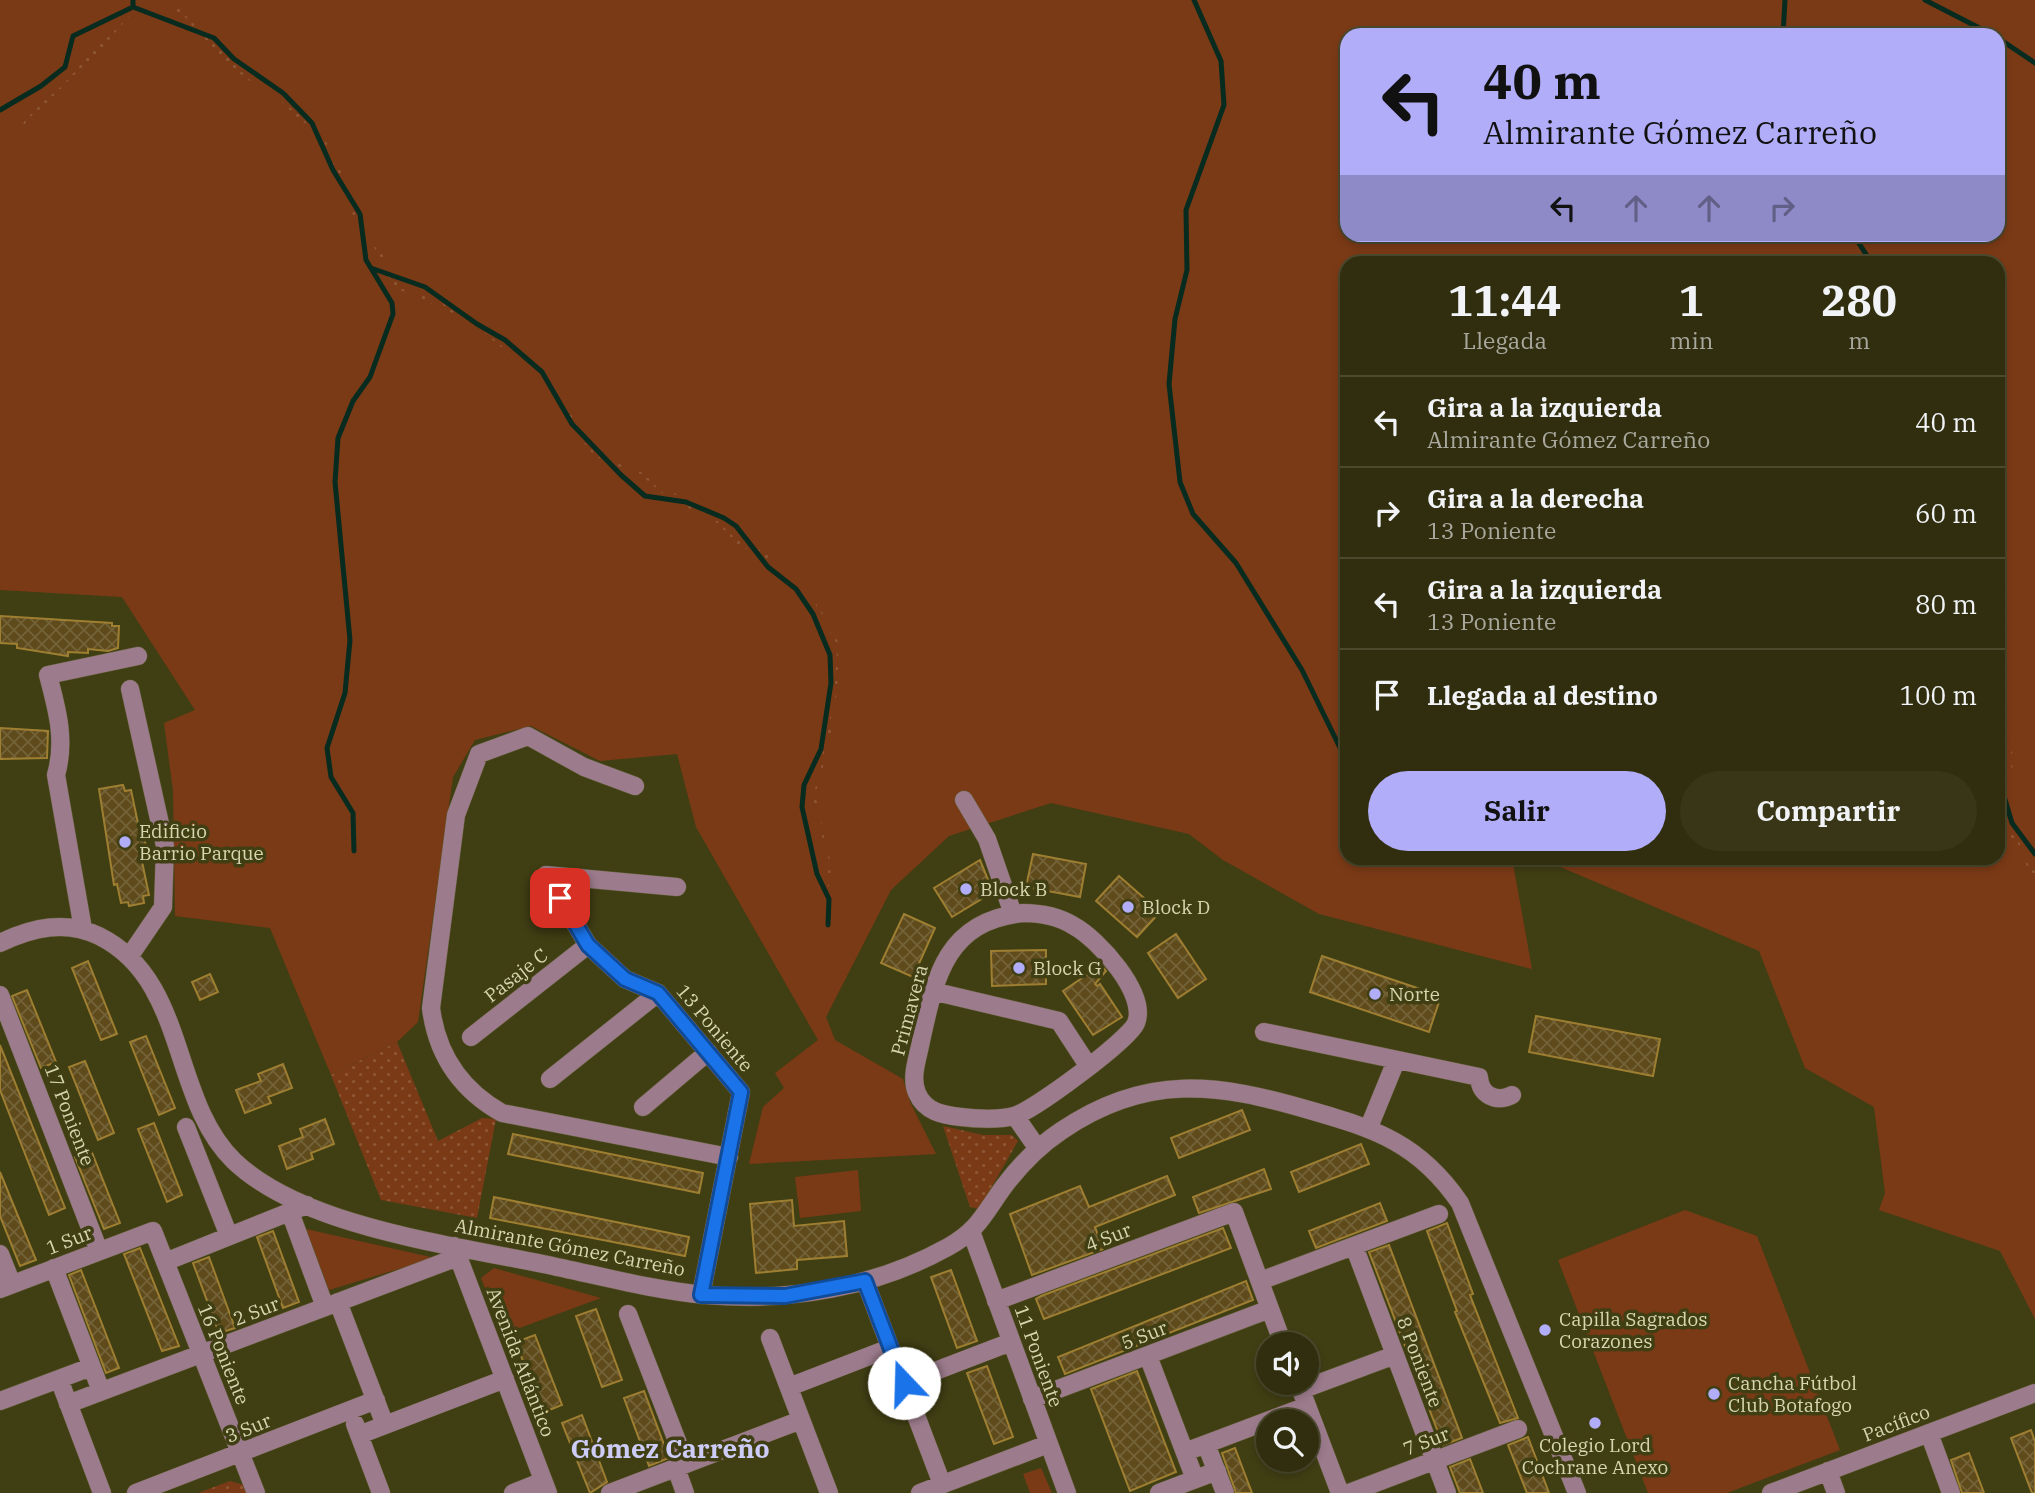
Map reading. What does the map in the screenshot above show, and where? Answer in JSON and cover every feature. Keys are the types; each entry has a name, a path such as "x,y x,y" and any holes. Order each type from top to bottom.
{"street":[{"path":"83,929 56,775 62,754 61,724 48,675 138,656"},
{"path":"129,957 163,906 164,846 131,689"},
{"path":"635,786 584,767 528,736 479,754 456,815 431,1008 437,1038 450,1066 472,1094 502,1113 729,1157"},
{"path":"964,800 987,839 1013,914"},
{"name":"13 Poniente","path":"677,887 547,875 588,945 625,979 658,993 741,1092 701,1295"},
{"name":"Primavera","path":"1013,914 1044,914 1084,932 1135,992 1139,1008 1132,1031 1089,1067 1016,1116 963,1118 934,1112 921,1101 914,1077 932,991 945,957 963,936 986,922 1013,914"},
{"name":"Almirante Gómez Carreño","path":"0,943 54,926 83,929 105,939 129,957 146,977 159,999 217,1141 254,1177 299,1209 456,1251 701,1295 785,1296 865,1281 919,1262 972,1234 1007,1182 1038,1149 1078,1120 1111,1104 1146,1093 1194,1087 1250,1093 1369,1128 1419,1156 1448,1185 1460,1203 1577,1493"},
{"name":"Pasaje C","path":"471,1037 588,945"},
{"path":"932,991 1059,1021 1089,1067"},
{"path":"550,1079 658,993"},
{"name":"17 Poniente","path":"0,995 99,1251"},
{"path":"1264,1032 1479,1077 1481,1089 1490,1097 1502,1099 1512,1095"},
{"path":"643,1107 708,1052"},
{"path":"1369,1128 1396,1061"},
{"path":"1016,1116 1038,1149"},
{"path":"186,1127 229,1236"},
{"path":"165,1262 299,1209 331,1305 385,1425"},
{"name":"4 Sur","path":"996,1301 1234,1212 1260,1281"},
{"path":"1279,1332 1260,1281 1439,1214"},
{"name":"1 Sur","path":"6,1287 153,1231"},
{"name":"16 Poniente","path":"153,1231 256,1493"},
{"name":"11 Poniente","path":"972,1234 1067,1493"},
{"name":"8 Poniente","path":"1354,1246 1447,1493"},
{"name":"2 Sur","path":"68,1404 331,1305 456,1251"},
{"name":"Avenida Atlántico","path":"456,1251 545,1487"},
{"path":"0,1254 6,1287"},
{"path":"54,1268 101,1391"},
{"path":"865,1281 942,1484"},
{"name":"5 Sur","path":"1032,1399 1270,1309"},
{"path":"628,1314 681,1466 685,1493"},
{"path":"770,1338 829,1493"},
{"path":"904,1383 1011,1342"},
{"path":"789,1387 890,1348"},
{"path":"1319,1386 1395,1355"},
{"path":"1149,1356 1195,1479"},
{"path":"0,1401 92,1367"},
{"path":"59,1379 102,1493"},
{"path":"359,1435 505,1379"},
{"name":"Pacífico","path":"1771,1493 2035,1393"},
{"path":"1185,1452 1206,1444 1298,1395"},
{"path":"1303,1395 1340,1493"},
{"name":"3 Sur","path":"136,1493 376,1400"},
{"path":"349,1410 381,1493"},
{"path":"610,1493 801,1420"},
{"name":"7 Sur","path":"1349,1493 1518,1429"},
{"path":"1929,1433 1951,1493"},
{"path":"920,1493 1048,1444"},
{"path":"1206,1444 1225,1493"},
{"path":"1159,1493 1217,1471"},
{"path":"1828,1471 1836,1493"},
{"path":"513,1493 545,1487"}],"shaded area":[{"path":"0,0 2035,0 2035,1319 2000,1251 1879,1210 1885,1193 1874,1107 1805,1068 1759,951 1556,865 2005,865 2005,256 1340,256 1340,865 1513,865 1532,969 1319,914 1223,860 1189,834 1051,803 949,836 891,890 826,1017 835,1040 903,1079 910,1102 936,1154 749,1164 763,1107 784,1088 775,1073 818,1040 696,827 677,754 600,761 531,726 475,740 453,777 418,1022 397,1042 331,1075 270,928 175,916 173,791 164,723 195,710 122,597 0,590"},
{"path":"137,0 143,0 71,84 30,117 21,129 26,117 63,85"},
{"path":"160,0 179,8 243,72 322,132 347,184 358,219 376,242 398,285 455,309 515,356 527,361 549,381 568,407 583,438 602,457 643,473 715,519 736,539 774,557 804,582 837,637 840,661 833,722 816,798 831,865 827,905 828,861 813,799 833,704 837,652 826,620 805,589 780,565 736,544 712,521 662,493 640,474 603,461 593,454 584,443 566,410 535,373 464,318 400,290 391,282 372,243 355,220 322,136 238,72 214,51 185,17"},
{"path":"21,129 0,157 0,152"},
{"path":"2005,581 2010,596 2009,709 2013,764 2005,801"},
{"path":"2005,801 2008,821 2035,872 2035,880 2005,827"},
{"path":"397,1042 438,1141 482,1118 496,1119 477,1218 381,1200 331,1075"},
{"path":"943,1126 983,1135 1012,1135 1018,1141 979,1209 970,1207"},
{"path":"858,1170 861,1211 800,1218 795,1177"},
{"name":"Cancha Fútbol Club Botafogo","path":"1685,1210 1757,1236 1840,1450 1727,1493 1648,1493 1558,1260"},
{"path":"306,1229 435,1258 329,1290"},
{"path":"494,1268 601,1298 503,1334 481,1278"},
{"path":"1041,1468 1052,1493 1030,1493 1023,1474"},
{"path":"230,1481 244,1485 247,1493 198,1493"}],"building":[{"path":"0,616 112,623 112,626 119,626 118,648 108,651 88,649 88,653 68,652 68,656 17,648 17,644 0,643"},
{"path":"0,728 48,731 47,758 0,759"},
{"name":"Edificio Barrio Parque","path":"123,785 125,791 131,790 140,833 143,833 147,851 140,852 149,895 143,896 144,903 129,906 128,902 121,903 117,884 114,885 99,789"},
{"path":"1033,854 1086,864 1080,897 1026,887"},
{"name":"Block B","path":"980,860 993,892 952,917 934,888"},
{"name":"Block D","path":"1119,876 1160,912 1137,937 1096,901"},
{"path":"904,914 935,928 913,977 881,963"},
{"path":"1176,934 1206,979 1178,998 1148,953"},
{"name":"Block G","path":"1046,950 1046,984 992,986 991,951"},
{"name":"Norte","path":"1322,956 1441,996 1429,1032 1310,992"},
{"path":"88,961 117,1034 101,1040 72,968"},
{"path":"1101,965 1106,971 1095,984 1100,984 1122,1017 1093,1035 1063,991"},
{"path":"210,974 218,992 200,1000 192,982"},
{"path":"27,990 56,1062 41,1068 12,996"},
{"path":"1536,1016 1660,1039 1653,1076 1529,1052"},
{"path":"146,1036 175,1108 159,1115 130,1042"},
{"path":"0,1045 65,1208 49,1215 0,1090"},
{"path":"85,1061 114,1133 98,1140 69,1067"},
{"path":"283,1064 292,1088 268,1097 271,1103 245,1113 236,1090 261,1081 258,1074"},
{"path":"1242,1110 1250,1130 1179,1158 1171,1138"},
{"path":"325,1119 334,1144 311,1153 313,1159 287,1169 279,1146 303,1137 300,1129"},
{"path":"154,1123 182,1195 167,1202 138,1129"},
{"path":"513,1134 703,1173 699,1193 508,1154"},
{"path":"1361,1144 1369,1164 1299,1192 1291,1172"},
{"path":"91,1150 120,1223 104,1229 75,1157"},
{"path":"1264,1169 1271,1189 1199,1213 1193,1197"},
{"path":"0,1172 36,1260 20,1266 0,1216"},
{"path":"1167,1176 1175,1195 1095,1227 1103,1249 1032,1275 1010,1214 1080,1186 1089,1207"},
{"path":"494,1197 689,1237 685,1256 490,1218"},
{"path":"792,1200 794,1226 844,1221 847,1256 797,1260 797,1269 756,1273 750,1204"},
{"path":"1380,1203 1387,1221 1316,1248 1309,1231"},
{"path":"1447,1223 1473,1294 1470,1295 1518,1418 1500,1423 1455,1312 1457,1311 1427,1231"},
{"path":"1223,1228 1231,1248 1044,1319 1036,1299 1041,1296"},
{"path":"273,1231 299,1302 283,1308 257,1237"},
{"path":"1389,1245 1462,1438 1443,1445 1369,1252"},
{"path":"140,1248 179,1346 162,1351 124,1254"},
{"path":"209,1257 235,1328 219,1333 193,1263"},
{"path":"81,1270 119,1368 106,1373 69,1275"},
{"path":"951,1270 977,1341 957,1348 931,1277"},
{"path":"1246,1281 1253,1300 1065,1374 1058,1357"},
{"path":"596,1309 622,1380 602,1387 576,1316"},
{"path":"535,1335 562,1405 542,1413 516,1342"},
{"path":"987,1366 1013,1437 994,1444 967,1373"},
{"path":"1137,1371 1176,1472 1130,1491 1091,1389"},
{"path":"644,1391 669,1458 649,1466 624,1398"},
{"path":"582,1415 607,1482 590,1493 562,1423"},
{"path":"2031,1430 2035,1442 2035,1493 2032,1493 2011,1438"},
{"path":"1528,1437 1549,1493 1527,1493 1508,1445"},
{"path":"1235,1448 1252,1493 1236,1493 1222,1453"},
{"path":"1969,1453 1984,1493 1962,1493 1951,1460"},
{"path":"1470,1459 1483,1493 1460,1493 1450,1467"}],"waterway":[{"path":"133,0 133,7 214,38 234,59 283,93 312,123 333,170 360,214 366,260 392,303 393,314 370,377 353,401 338,438 335,482 350,640 345,693 327,748 331,777 353,813 354,851"},
{"path":"1194,0 1221,61 1224,105 1186,210 1187,270 1175,319 1169,384 1180,482 1193,514 1236,563 1302,670 1340,748"},
{"path":"1783,28 1785,0"},
{"path":"1925,0 1979,28"},
{"path":"0,110 41,86 65,67 73,36 133,7"},
{"path":"2005,43 2035,63"},
{"path":"1858,242 1867,256"},
{"path":"371,268 425,287 477,324 505,340 542,372 572,424 645,496 686,502 724,518 736,526 768,567 796,589 813,614 830,655 831,683 821,749 804,785 802,807 817,874 829,899 828,925"},
{"path":"2005,800 2012,823 2035,854"}],"place":[{"name":"Edificio Barrio Parque","path":"125,842"},
{"name":"Block B","path":"966,889"},
{"name":"Block D","path":"1128,907"},
{"name":"Block G","path":"1019,968"},
{"name":"Norte","path":"1375,994"},
{"name":"Capilla Sagrados Corazones","path":"1545,1330"},
{"name":"Cancha Fútbol Club Botafogo","path":"1714,1394"},
{"name":"Colegio Lord Cochrane Anexo","path":"1595,1423"}],"district":[{"name":"Gómez Carreño","path":"670,1449"}],"route":[{"path":"560,898 588,945 625,979 658,993 741,1092 701,1295 785,1296 865,1281 904,1383"}]}
